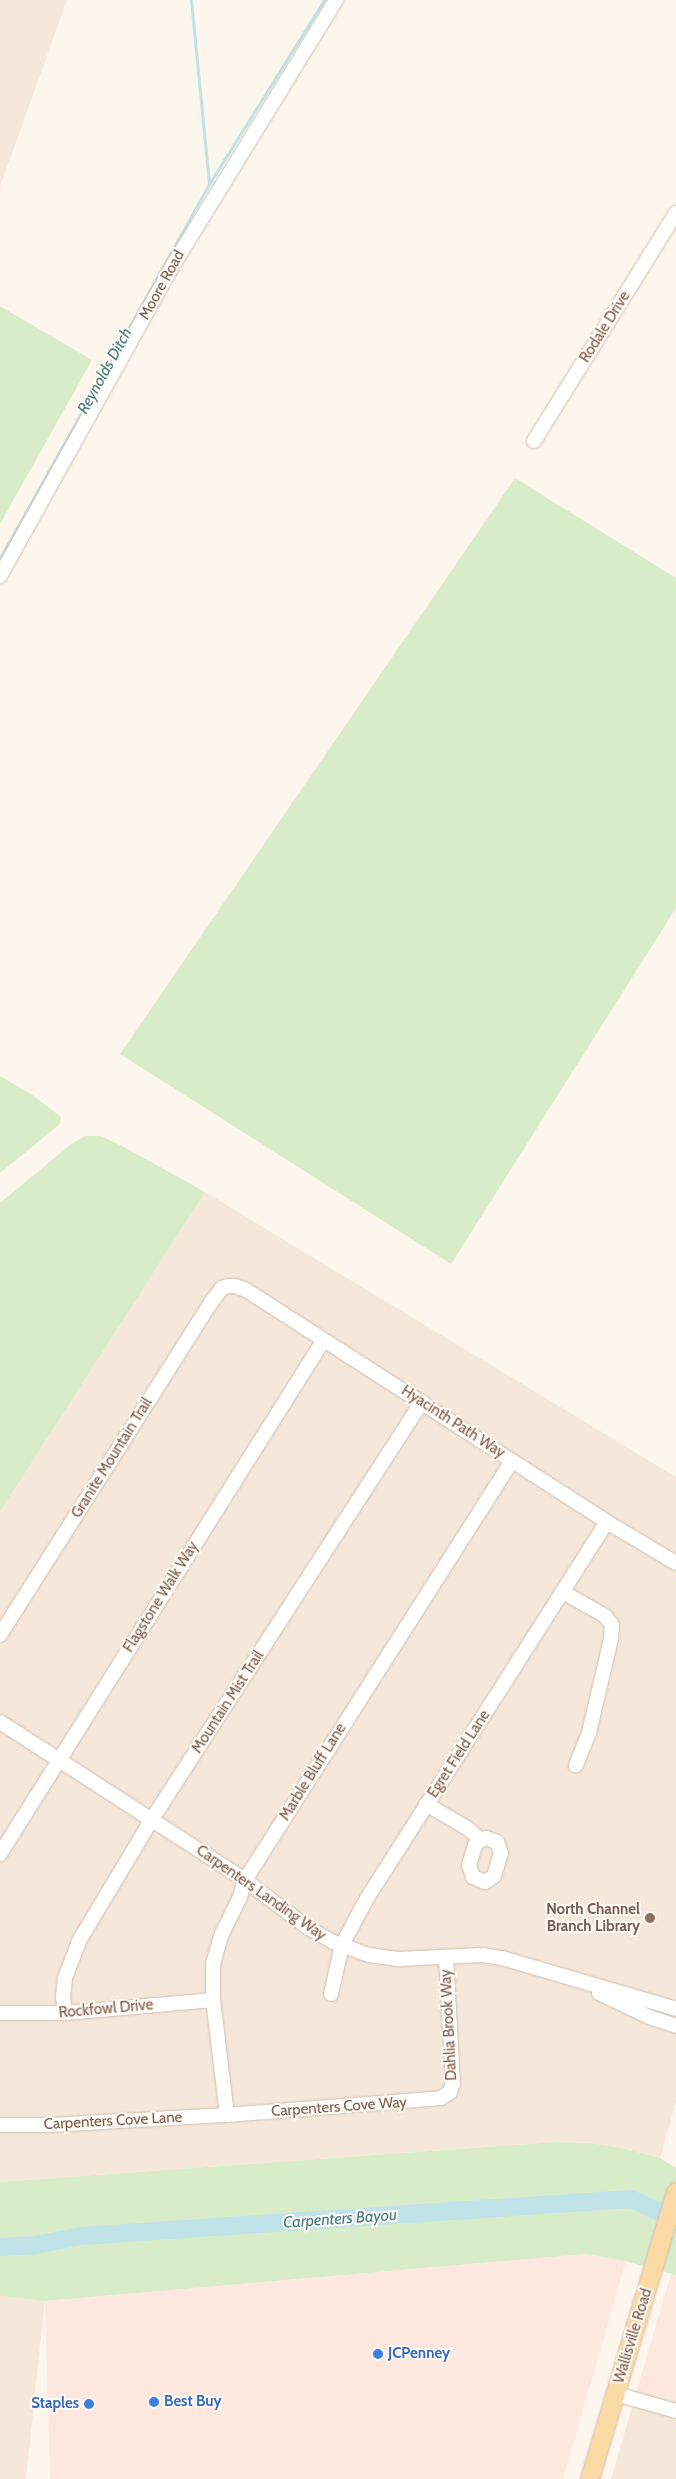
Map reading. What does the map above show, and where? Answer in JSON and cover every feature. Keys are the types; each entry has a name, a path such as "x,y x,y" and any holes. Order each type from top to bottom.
{"main road":[{"name":"Wallisville Road","path":"590,2479 676,2193"}],"street":[{"name":"Moore Road","path":"0,576 180,253 336,0"},
{"name":"Rodale Drive","path":"534,441 676,214"},
{"name":"Hyacinth Path Way","path":"228,1286 236,1286 246,1290 607,1522 676,1564"},
{"name":"Granite Mountain Trail","path":"0,1635 213,1300 222,1288 228,1286"},
{"name":"Flagstone Walk Way","path":"0,1854 58,1759 324,1341"},
{"name":"Mountain Mist Trail","path":"64,2013 65,1978 75,1949 152,1819 422,1402"},
{"name":"Marble Bluff Lane","path":"226,2115 213,2000 213,1964 221,1936 240,1897 245,1880 512,1461"},
{"name":"Egret Field Lane","path":"331,1994 342,1945 366,1900 607,1522"},
{"path":"563,1592 605,1616 612,1625 611,1639 589,1733 576,1766"},
{"name":"Carpenters Landing Way","path":"0,1722 245,1880 307,1928 342,1945 369,1954 392,1958 446,1958 482,1955 502,1958 676,2009"},
{"path":"426,1804 467,1828 480,1840"},
{"name":"Dahlia Brook Way","path":"446,1958 453,2083 450,2092"},
{"name":"Carpenters Landing Way","path":"581,1982 602,1995 634,2010 676,2026"},
{"name":"Rockfowl Drive","path":"0,2013 64,2013 213,2000"},
{"name":"Carpenters Cove Way","path":"226,2115 436,2100 450,2092"},
{"name":"Carpenters Cove Lane","path":"0,2125 51,2125 226,2115"},
{"path":"616,2394 676,2411"}],"shaded area":[{"path":"0,0 67,0 0,187"},
{"path":"205,1192 676,1477 676,2102 660,2158 622,2148 590,2143 556,2142 0,2182 0,1512"},
{"path":"586,2254 626,2261 563,2479 50,2479 45,2301"},
{"path":"671,2274 676,2275 676,2401 637,2390"},
{"path":"0,2296 45,2301 26,2479 0,2479"},
{"path":"637,2390 676,2401 676,2479 611,2479"}],"green space":[{"path":"0,306 92,360 0,524"},
{"path":"515,478 676,578 676,908 451,1264 120,1054"},
{"path":"0,1076 31,1094 60,1116 61,1119 60,1124 0,1173"},
{"path":"85,1136 101,1136 205,1192 0,1512 0,1203 70,1145"},
{"path":"556,2142 590,2143 622,2148 660,2158 676,2168 676,2275 625,2261 586,2254 45,2301 0,2296 0,2182"}],"waterway":[{"path":"191,0 209,183"},
{"name":"Reynolds Ditch","path":"0,558 209,184 324,0"},
{"name":"Carpenters Bayou","path":"0,2247 35,2245 82,2236 631,2199 676,2219"}],"place":[{"name":"North Channel Branch Library","path":"650,1918"},
{"name":"JCPenney","path":"378,2354"},
{"name":"Best Buy","path":"154,2402"},
{"name":"Staples","path":"89,2404"}]}
